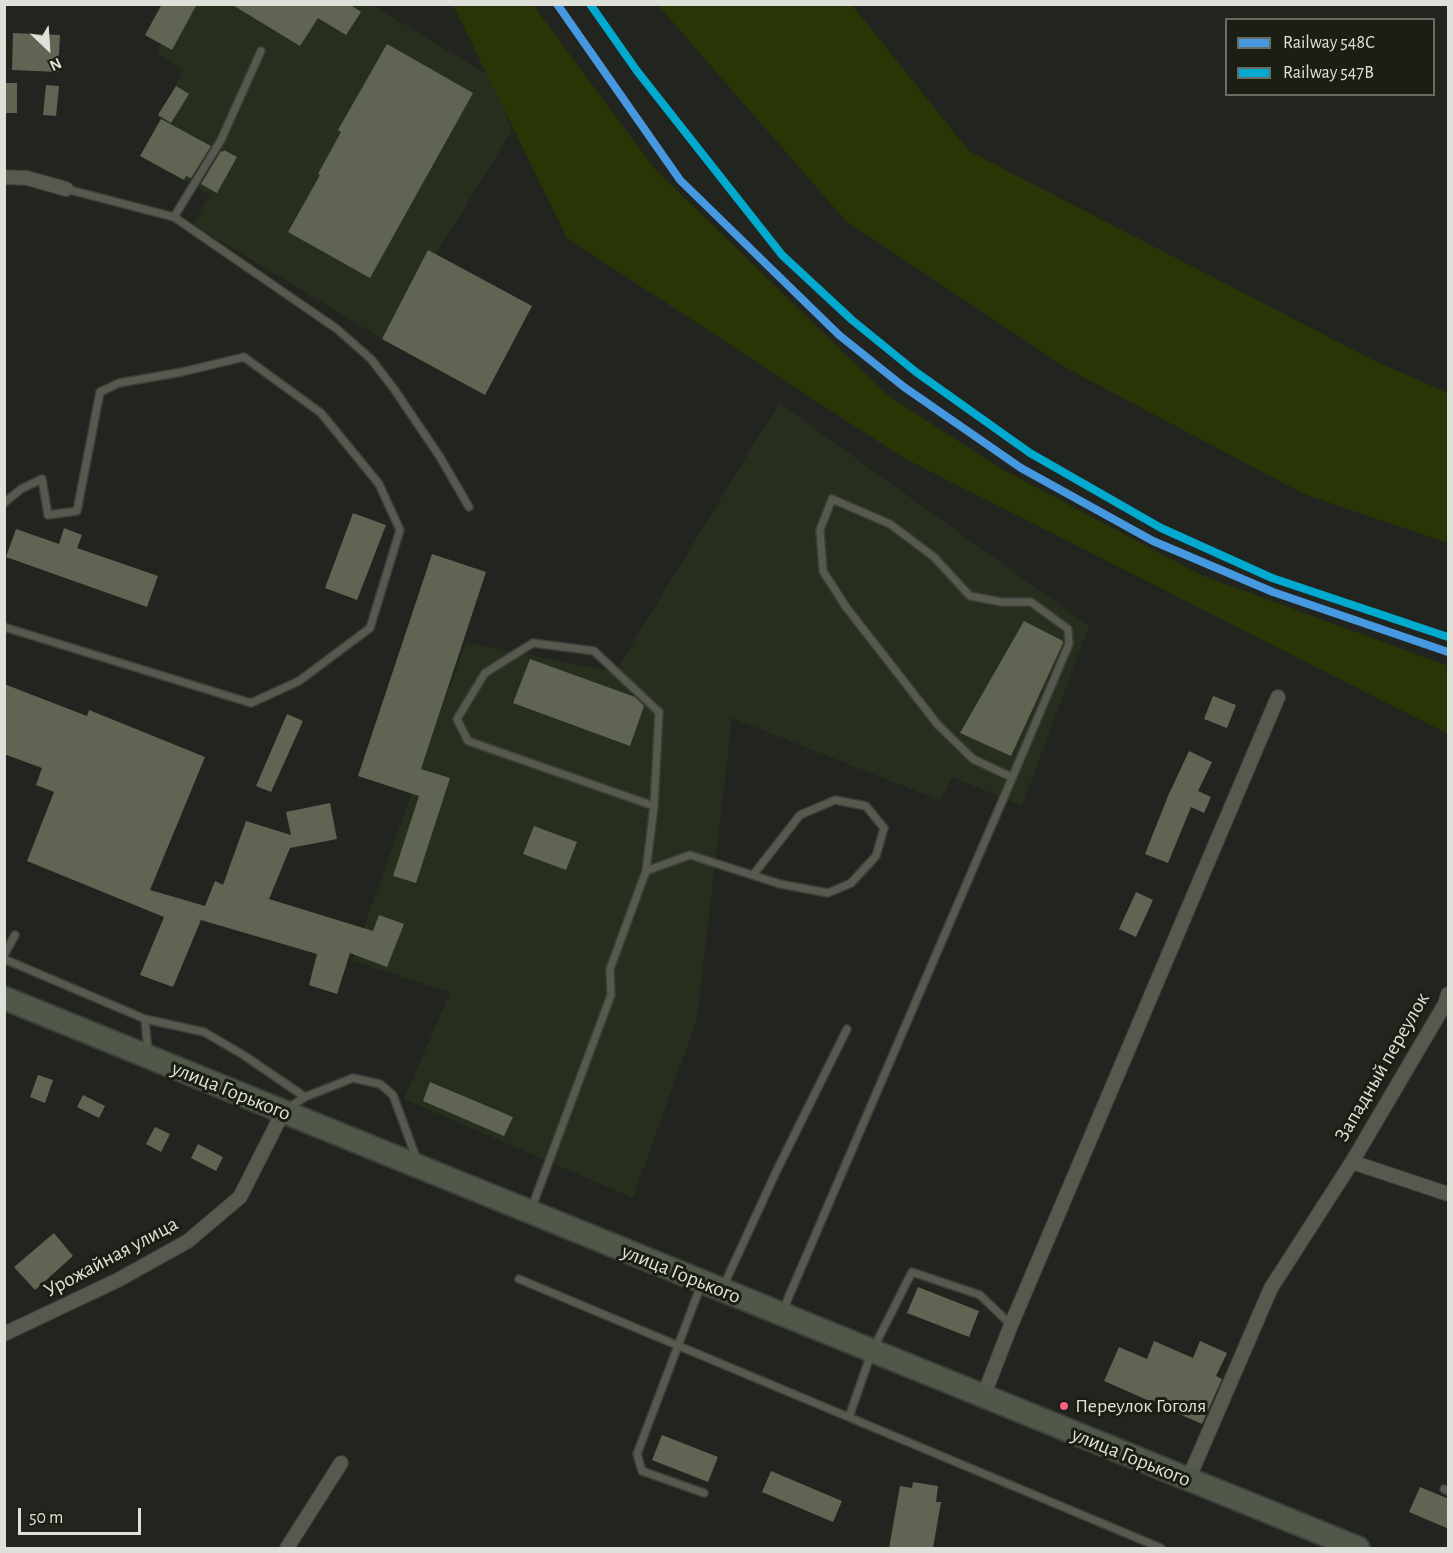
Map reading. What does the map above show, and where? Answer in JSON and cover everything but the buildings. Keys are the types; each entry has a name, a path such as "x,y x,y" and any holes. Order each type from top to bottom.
{"main road":[{"name":"улица Горького","path":"4,998 1358,1548"}],"street":[{"path":"4,177 27,178 66,189"},
{"path":"983,1397 1011,1325 1278,697"},
{"name":"Западный переулок","path":"1188,1480 1271,1288 1352,1162 1449,993"},
{"name":"Урожайная улица","path":"4,1334 118,1280 188,1241 240,1197 283,1112"},
{"name":"Западный переулок","path":"1352,1162 1449,1194"},
{"path":"287,1548 340,1463"}],"lane":[{"path":"174,217 221,140 261,51"},
{"path":"66,189 174,217 337,329 371,359 433,447 469,507"},
{"path":"4,503 21,489 42,479 48,515 76,511 100,392 119,383 182,372 244,357 321,414 380,484 400,530 370,628 299,681 251,703 4,627"},
{"path":"781,1314 1013,776 1069,644 1068,629 1030,602 1002,602 970,596 934,557 890,524 832,499 820,530 823,571 846,607 938,725 973,759 1013,776"},
{"path":"530,1213 611,995 609,969 646,871 654,806 659,711 594,651 533,643 485,673 456,718 468,741 654,806"},
{"path":"646,871 690,855 780,884 828,893 851,883 876,856 884,828 866,806 835,800 800,815 753,875"},
{"path":"4,955 15,935"},
{"path":"4,959 145,1019 204,1032 246,1056 305,1096"},
{"path":"145,1019 148,1057"},
{"path":"704,1493 642,1471 637,1454 678,1346 776,1172 847,1029"},
{"path":"283,1112 305,1096 353,1078 380,1084 393,1095 420,1168"},
{"path":"849,1417 872,1351 912,1272 980,1295 1011,1325"},
{"path":"519,1279 1161,1548"}],"shaded area":[{"path":"162,5 373,5 491,77 512,131 436,254 532,306 485,395 382,339 193,224 210,195 140,156 160,119 158,115 176,86 182,69 156,53 161,44 145,35"},
{"path":"779,403 1089,626 1022,806 952,777 941,801 732,718 697,1019 633,1198 404,1099 450,993 352,960 466,642 615,672"}],"green space":[{"path":"453,5 533,5 654,168 886,394 998,467 1201,575 1448,666 1448,734 902,457 567,238"},
{"path":"658,5 852,5 969,151 1375,361 1448,393 1448,543 1304,494 1070,370 845,220"}],"rail line":[{"name":"548С","path":"557,4 680,180 839,335 904,387 1021,468 1153,541 1273,592 1448,652"},
{"name":"547В","path":"590,4 637,71 782,255 852,320 916,372 1030,453 1161,528 1272,578 1448,637"}],"place":[{"name":"Переулок Гоголя","path":"1064,1406"}]}
